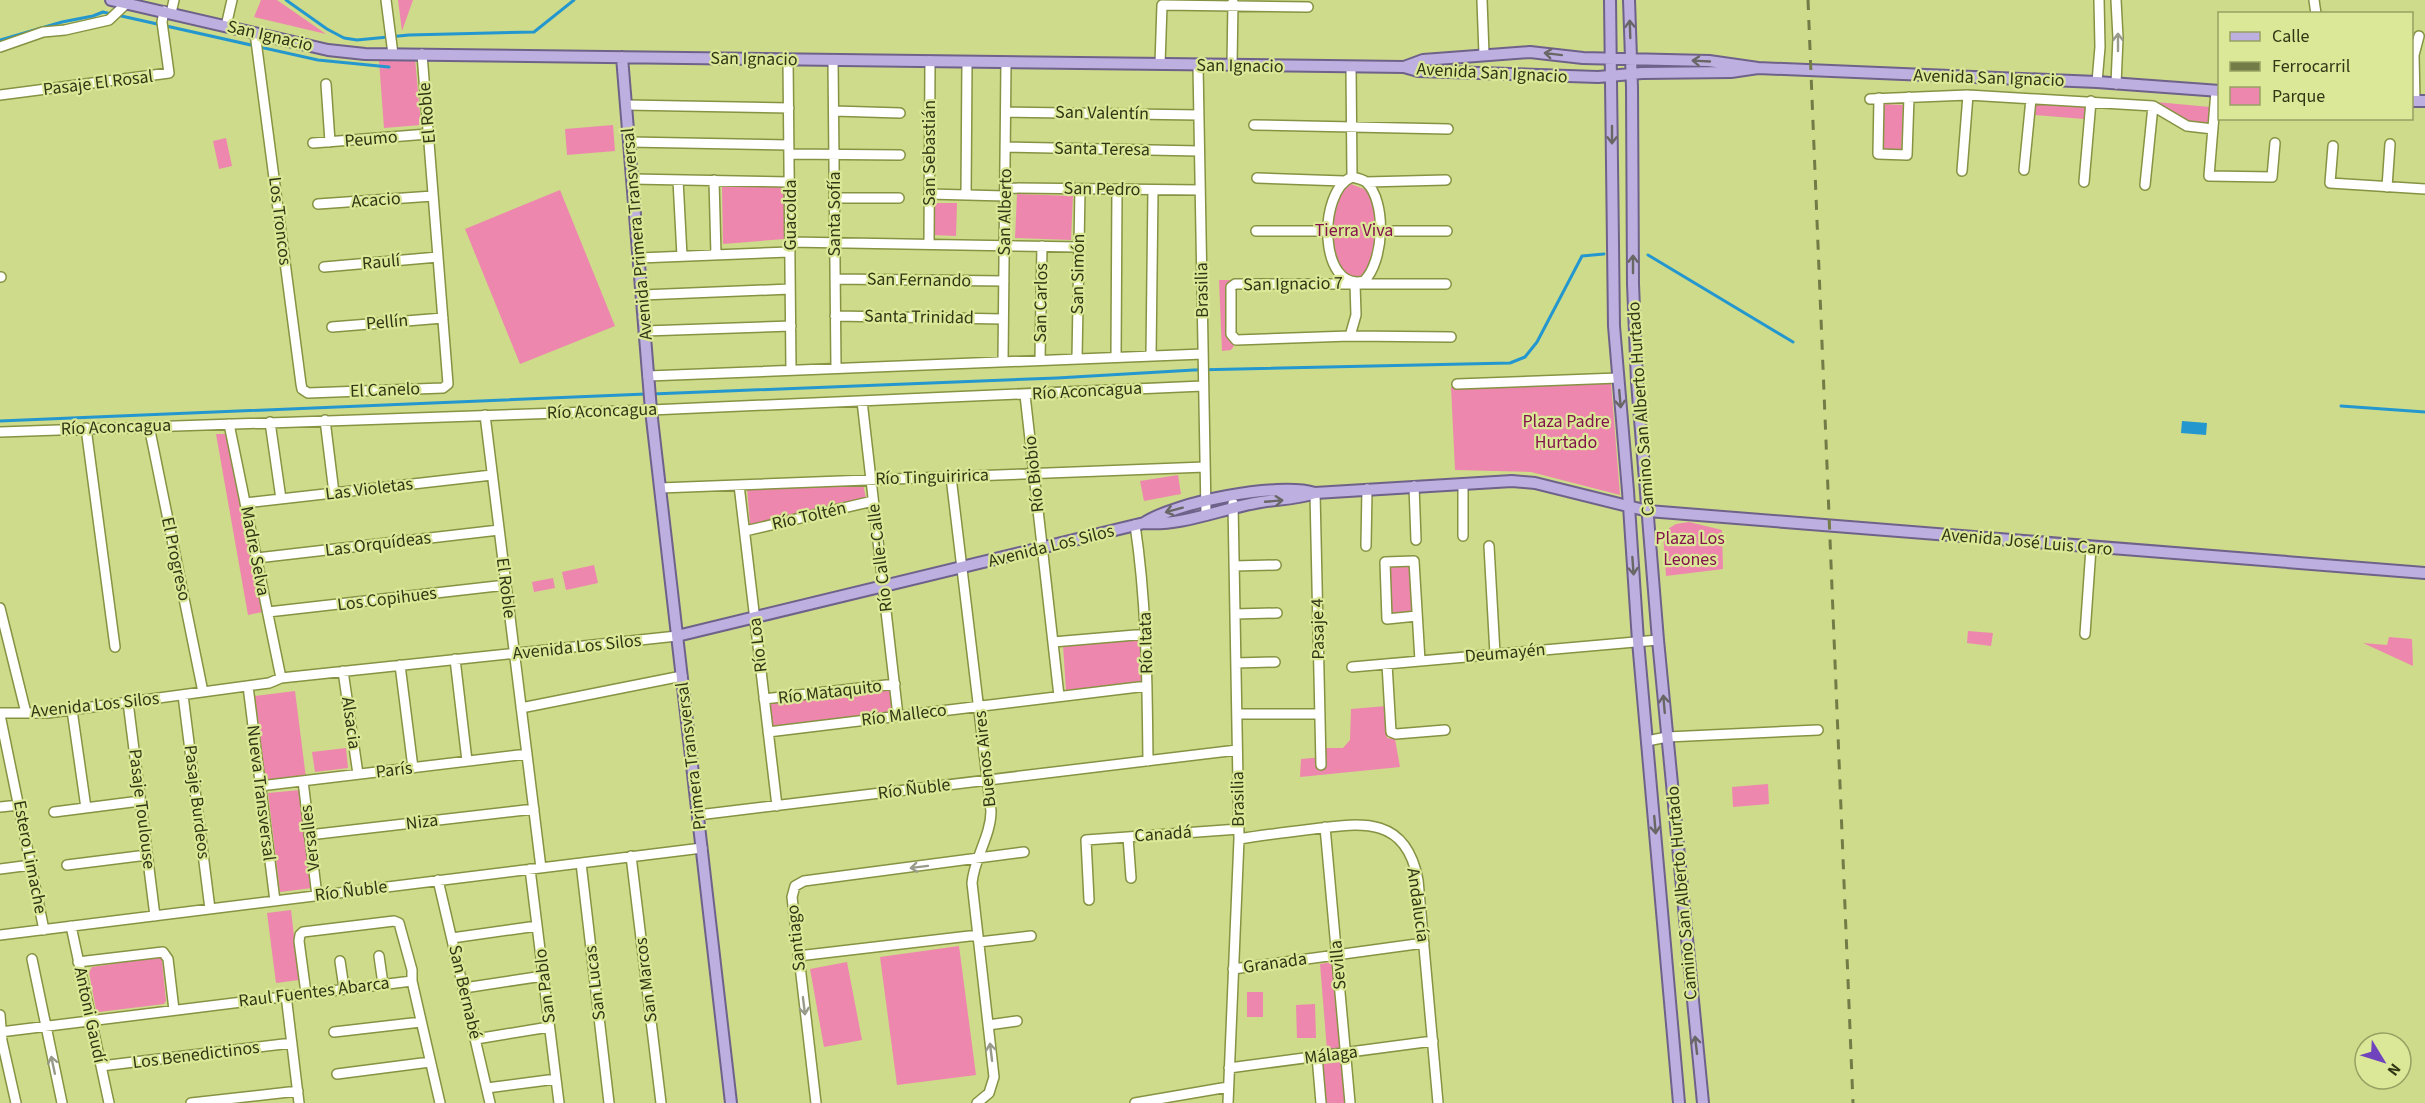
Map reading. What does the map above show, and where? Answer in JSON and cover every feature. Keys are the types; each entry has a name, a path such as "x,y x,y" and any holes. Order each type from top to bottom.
{"main road":[{"name":"Camino San Alberto Hurtado","path":"1610,0 1612,277 1618,378 1638,641 1679,1103"},
{"name":"Camino San Alberto Hurtado","path":"1629,0 1632,74 1634,326 1658,640 1702,1103"},
{"name":"San Ignacio","path":"119,3 165,19 226,26 256,37 328,50 393,54 1404,67"},
{"name":"Avenida San Ignacio","path":"1404,67 1418,60 1530,52 1583,58 1709,61 1758,68 2097,82 2218,91"},
{"name":"Avenida Primera Transversal","path":"622,57 650,400"},
{"name":"Avenida San Ignacio","path":"1404,67 1424,71 1564,77 1731,72 1758,68"},
{"name":"Primera Transversal","path":"650,400 731,1103"},
{"name":"Avenida Los Silos","path":"677,636 1140,524 1172,523 1233,508 1315,493 1500,481 1535,483 1629,508"},
{"name":"Avenida Los Silos","path":"1140,524 1164,512 1233,495 1289,489 1315,493"},
{"name":"Avenida José Luis Caro","path":"1629,508 2091,548 2425,573"},
{"path":"1652,790 1672,788"}],"street":[{"path":"165,19 174,0"},
{"path":"226,26 231,0"},
{"path":"386,0 393,54"},
{"path":"1482,0 1484,54"},
{"path":"2097,82 2100,29 2098,0"},
{"path":"2116,0 2118,38 2116,84"},
{"path":"0,47 43,32 65,30 110,19 119,3"},
{"path":"1160,64 1162,5 1233,3 1308,7"},
{"path":"1232,65 1233,3"},
{"name":"Pasaje El Rosal","path":"0,95 169,74 165,19"},
{"path":"2417,101 2414,55 2418,36"},
{"name":"Los Troncos","path":"256,37 301,384 308,393 321,393"},
{"name":"El Roble","path":"422,54 447,386"},
{"name":"Guacolda","path":"788,60 791,370"},
{"name":"Santa Sofía","path":"833,60 836,368"},
{"name":"San Sebastián","path":"929,244 930,61"},
{"path":"966,195 968,62"},
{"name":"San Alberto","path":"1003,362 1006,62"},
{"name":"Brasilia","path":"1198,65 1206,514"},
{"path":"1351,67 1352,126 1348,179 1333,197 1328,231 1337,270 1345,280 1355,284 1364,281 1372,270 1377,255 1380,231 1377,205 1366,182"},
{"path":"326,84 330,142"},
{"path":"2218,91 2209,176 2272,177 2275,143"},
{"path":"1910,97 1907,155 1878,154 1874,98 1968,95 2153,106 2187,126 2213,129"},
{"path":"1962,171 1968,95"},
{"path":"2024,170 2031,99"},
{"path":"2084,182 2091,101"},
{"path":"626,105 789,108"},
{"path":"2145,185 2153,106"},
{"path":"834,111 900,113"},
{"name":"San Valentín","path":"1006,112 1198,115"},
{"path":"1254,124 1448,129"},
{"name":"Peumo","path":"313,143 428,134"},
{"path":"629,142 789,149 834,155 900,155"},
{"path":"2387,187 2390,144"},
{"path":"2333,146 2330,183 2425,189"},
{"name":"Santa Teresa","path":"1005,147 1199,151"},
{"path":"1257,178 1348,179 1366,182 1446,180"},
{"path":"632,179 790,182"},
{"path":"678,180 682,256"},
{"path":"714,180 716,255"},
{"name":"San Pedro","path":"929,194 966,195 1080,189 1200,190"},
{"name":"San Simón","path":"1077,359 1080,189"},
{"path":"1116,357 1117,189"},
{"path":"1151,356 1153,190"},
{"name":"Acacio","path":"318,204 433,196"},
{"path":"834,198 899,198"},
{"path":"1256,231 1328,231"},
{"path":"1380,231 1447,231"},
{"path":"639,258 716,255 835,243 1079,247"},
{"name":"San Carlos","path":"1040,360 1042,246"},
{"name":"Raulí","path":"324,267 438,257"},
{"name":"San Fernando","path":"835,279 1004,281"},
{"name":"San Ignacio 7","path":"1350,336 1236,340 1231,334 1231,287 1235,284 1446,284"},
{"path":"1355,284 1356,315 1350,336 1451,337"},
{"path":"642,295 790,289"},
{"path":"1356,315 1364,336"},
{"name":"Santa Trinidad","path":"835,316 1003,319"},
{"name":"Pellín","path":"332,327 443,318"},
{"path":"645,331 791,326"},
{"name":"Río Aconcagua","path":"648,376 1116,357 1151,356 1203,359"},
{"path":"1457,384 1618,378"},
{"name":"Río Aconcagua","path":"0,432 486,415 650,400 862,401 1203,383"},
{"name":"El Canelo","path":"321,393 447,386"},
{"name":"Río Biobío","path":"1025,394 1059,696"},
{"name":"Río Calle-Calle","path":"862,401 898,716"},
{"name":"El Roble","path":"486,415 541,868"},
{"path":"325,420 334,493"},
{"path":"270,422 281,499"},
{"name":"Madre Selva","path":"229,424 281,678"},
{"name":"El Progreso","path":"149,426 203,692"},
{"path":"86,428 115,647"},
{"name":"Río Tinguiririca","path":"660,488 1205,466"},
{"name":"Las Violetas","path":"245,503 492,475"},
{"name":"Buenos Aires","path":"951,477 989,780 990,822 972,883 993,1081 989,1093 977,1103"},
{"path":"1463,484 1464,536"},
{"name":"Río Loa","path":"740,485 777,806"},
{"path":"1414,486 1416,540"},
{"path":"1366,489 1366,546"},
{"name":"Pasaje 4","path":"1315,493 1321,765"},
{"name":"Brasilia","path":"1228,1103 1239,834 1233,495"},
{"name":"Río Toltén","path":"745,531 873,501"},
{"name":"Río Itata","path":"1140,524 1147,634 1148,761"},
{"name":"Las Orquídeas","path":"256,558 499,530"},
{"path":"1489,546 1495,654"},
{"path":"2085,634 2091,548"},
{"path":"1417,616 1387,619 1384,562 1414,561 1420,661"},
{"path":"1234,566 1276,565"},
{"name":"Los Copihues","path":"268,612 506,585"},
{"path":"0,608 26,713"},
{"path":"1235,614 1277,613"},
{"path":"1053,642 1147,634"},
{"name":"Avenida Los Silos","path":"0,714 72,710 269,683 281,678 677,636"},
{"name":"Deumayén","path":"1352,667 1658,640"},
{"path":"455,659 467,761"},
{"path":"1236,663 1275,662"},
{"path":"1387,663 1390,732 1396,734 1445,730"},
{"path":"400,665 413,768"},
{"name":"Alsacia","path":"343,671 358,774"},
{"path":"521,708 682,676"},
{"name":"Río Mataquito","path":"764,699 895,684"},
{"name":"Nueva Transversal","path":"248,686 275,901"},
{"name":"Río Malleco","path":"768,732 1147,686"},
{"name":"Pasaje Burdeos","path":"183,695 210,909"},
{"name":"Pasaje Toulouse","path":"128,702 155,916"},
{"path":"72,710 86,808"},
{"name":"Estero Limache","path":"0,714 44,930"},
{"path":"1237,714 1320,714"},
{"path":"1647,741 1667,737 1818,730"},
{"name":"Río Ñuble","path":"698,815 1237,750"},
{"name":"París","path":"260,786 527,754"},
{"name":"Versalles","path":"303,781 317,896"},
{"path":"54,812 141,801"},
{"path":"0,807 19,805"},
{"name":"Niza","path":"309,835 534,809"},
{"name":"Andalucía","path":"1239,834 1359,824 1373,826 1390,833 1405,846 1417,872 1438,1103"},
{"name":"Sevilla","path":"1325,827 1350,1103"},
{"name":"Canadá","path":"1089,900 1086,840 1239,834"},
{"path":"1128,837 1131,878"},
{"name":"Río Ñuble","path":"0,935 702,848"},
{"path":"977,860 1024,852"},
{"path":"67,866 147,855"},
{"name":"San Marcos","path":"631,856 661,1103"},
{"name":"Santiago","path":"816,1103 792,897 795,886 801,882 977,860"},
{"name":"San Lucas","path":"581,863 609,1103"},
{"path":"0,869 31,865"},
{"name":"San Pablo","path":"530,869 559,1103"},
{"name":"San Bernabé","path":"438,880 490,1103"},
{"path":"306,993 299,941 300,935 305,931 397,922 402,928 412,970 412,981"},
{"path":"452,938 537,926"},
{"name":"Antoni Gaudí","path":"71,927 109,1103"},
{"path":"798,956 978,938 1031,936"},
{"name":"Granada","path":"1233,969 1424,943"},
{"path":"78,962 163,952 168,958 174,1010"},
{"path":"379,956 383,984"},
{"path":"32,959 62,1103"},
{"path":"340,961 344,988"},
{"path":"464,988 543,976"},
{"name":"Raul Fuentes Abarca","path":"1,1032 412,981 440,1103"},
{"path":"286,995 299,1103"},
{"path":"0,1015 1,1032 16,1103"},
{"path":"988,1025 1017,1021"},
{"path":"334,1032 421,1022"},
{"path":"476,1039 549,1027"},
{"name":"Málaga","path":"1229,1068 1433,1041"},
{"name":"Los Benedictinos","path":"101,1066 292,1043"},
{"path":"1317,1056 1321,1103"},
{"path":"337,1074 430,1062"},
{"path":"487,1088 556,1079"},
{"path":"1135,1103 1153,1102 1228,1087"},
{"path":"191,1103 298,1091"}],"green space":[{"path":"261,0 277,0 326,34 254,17"},
{"path":"398,0 413,0 402,31"},
{"path":"415,58 421,125 384,128 379,61"},
{"path":"2156,102 2210,107 2208,122 2206,124 2188,121"},
{"path":"2036,103 2085,107 2084,119 2035,115"},
{"path":"1882,104 1903,105 1901,151 1880,150"},
{"path":"613,125 615,151 567,155 565,129"},
{"path":"226,138 232,166 219,169 213,141"},
{"name":"Tierra Viva","path":"1351,184 1369,191 1377,225 1372,261 1367,271 1359,279 1342,271 1335,255 1332,235 1334,205 1337,197"},
{"path":"784,186 784,239 723,244 722,187"},
{"path":"560,190 615,326 520,364 465,229"},
{"path":"1017,194 1073,196 1071,240 1015,238"},
{"path":"935,203 957,203 956,236 933,235"},
{"path":"1219,280 1230,280 1228,288 1230,340 1234,346 1231,350 1222,351"},
{"name":"Plaza Padre Hurtado","path":"1611,383 1620,495 1531,472 1455,470 1451,387"},
{"path":"216,434 227,434 262,612 248,615"},
{"path":"1178,475 1181,494 1144,501 1140,481"},
{"path":"863,484 866,498 750,525 747,487"},
{"name":"Plaza Los Leones","path":"1689,522 1722,530 1723,569 1666,576 1663,532 1676,524"},
{"path":"1409,560 1413,614 1392,616 1389,562"},
{"path":"594,565 598,583 566,590 562,572"},
{"path":"553,578 555,588 534,592 532,582"},
{"path":"1968,631 1993,633 1991,646 1967,643"},
{"path":"2389,637 2412,639 2413,666 2363,643 2387,645"},
{"path":"1139,638 1143,682 1066,690 1063,646"},
{"path":"893,689 896,711 893,713 773,728 770,701"},
{"path":"295,691 306,778 266,783 255,696"},
{"path":"1386,706 1387,738 1395,739 1400,767 1300,777 1301,759 1323,757 1323,748 1343,748 1350,740 1351,709"},
{"path":"346,748 348,768 315,772 312,752"},
{"path":"1768,784 1769,804 1733,807 1732,787"},
{"path":"300,790 312,888 280,892 268,793"},
{"path":"291,910 299,980 276,983 267,913"},
{"path":"959,946 976,1075 897,1085 880,957"},
{"path":"159,957 162,960 166,1001 164,1004 99,1012 96,1010 89,972 92,967"},
{"path":"847,962 862,1040 824,1047 810,969"},
{"path":"1332,962 1340,1048 1327,1050 1320,964"},
{"path":"1247,992 1263,992 1263,1017 1247,1017"},
{"path":"1315,1004 1316,1038 1297,1038 1296,1005"},
{"path":"1343,1062 1346,1103 1326,1103 1323,1064"}],"water":[{"path":"2182,421 2207,423 2206,435 2181,433"}],"waterway":[{"path":"286,0 327,29 344,38 357,40 409,35 534,32 574,0"},
{"path":"0,40 103,12 111,14"},
{"path":"117,15 318,60 389,67"},
{"path":"652,394 1057,378 1194,370 1510,363 1525,357 1537,342 1582,256 1604,254"},
{"path":"1648,255 1793,342"},
{"path":"0,421 646,394"},
{"path":"2341,406 2425,412"}],"railway":[{"path":"1808,0 1853,1103"}]}
